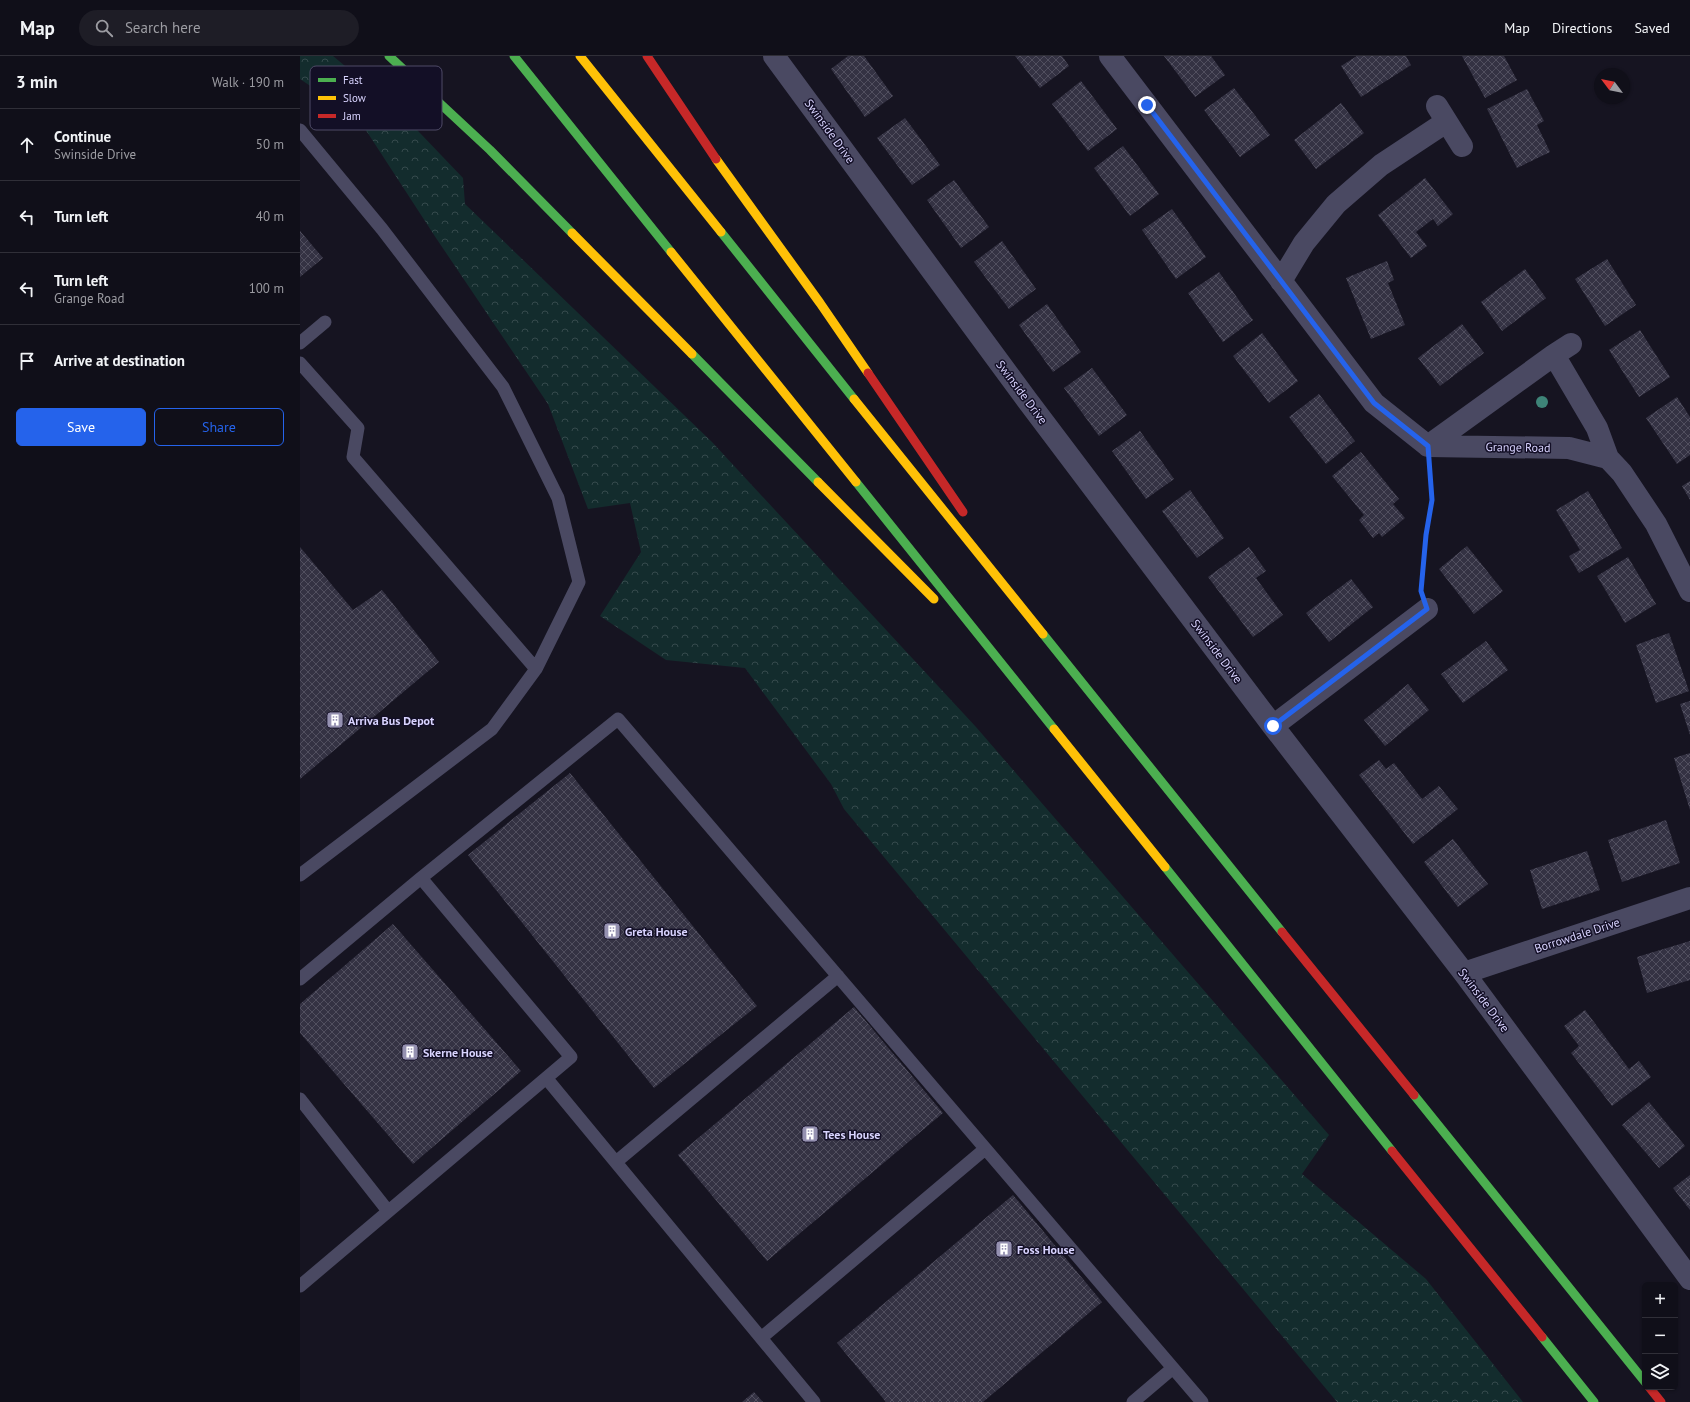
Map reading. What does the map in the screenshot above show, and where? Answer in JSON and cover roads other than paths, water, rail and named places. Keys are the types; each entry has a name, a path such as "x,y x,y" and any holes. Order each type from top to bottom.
{"highway":[{"path":"389,56 400,66"},
{"path":"514,56 1594,1402"},
{"path":"580,56 1642,1378"},
{"path":"647,56 707,146 820,303 968,519"},
{"path":"442,105 490,150 938,603"},
{"path":"994,558 1057,650"},
{"path":"955,620 1017,682"},
{"path":"1651,1390 1661,1402"}],"street":[{"name":"Swinside Drive","path":"774,56 1027,400 1273,726 1464,973 1690,1279"},
{"path":"1110,56 1374,403 1428,446 1562,350 1597,428 1608,458 1622,473 1656,524 1690,591"},
{"path":"1281,281 1304,243 1336,204 1441,114 1462,146"},
{"name":"Grange Road","path":"1428,446 1569,448 1608,458"},
{"path":"1273,726 1427,609"},
{"name":"Borrowdale Drive","path":"1464,973 1690,898"}],"lane":[{"path":"300,130 382,229 503,387 558,498 579,582 536,669 492,729 300,875"},
{"path":"300,343 325,322"},
{"path":"300,363 358,428 353,457 536,669"},
{"path":"300,979 421,878 618,719 1202,1402"},
{"path":"300,1286 571,1057 421,878"},
{"path":"616,1162 838,976"},
{"path":"546,1079 814,1402"},
{"path":"300,1099 388,1211"},
{"path":"761,1338 985,1149"},
{"path":"1133,1402 1173,1368"}],"place":[{"name":"Arriva Bus Depot","path":"335,720"},
{"name":"Greta House","path":"612,931"},
{"name":"Skerne House","path":"410,1052"},
{"name":"Tees House","path":"810,1134"},
{"name":"Foss House","path":"1004,1249"}]}
